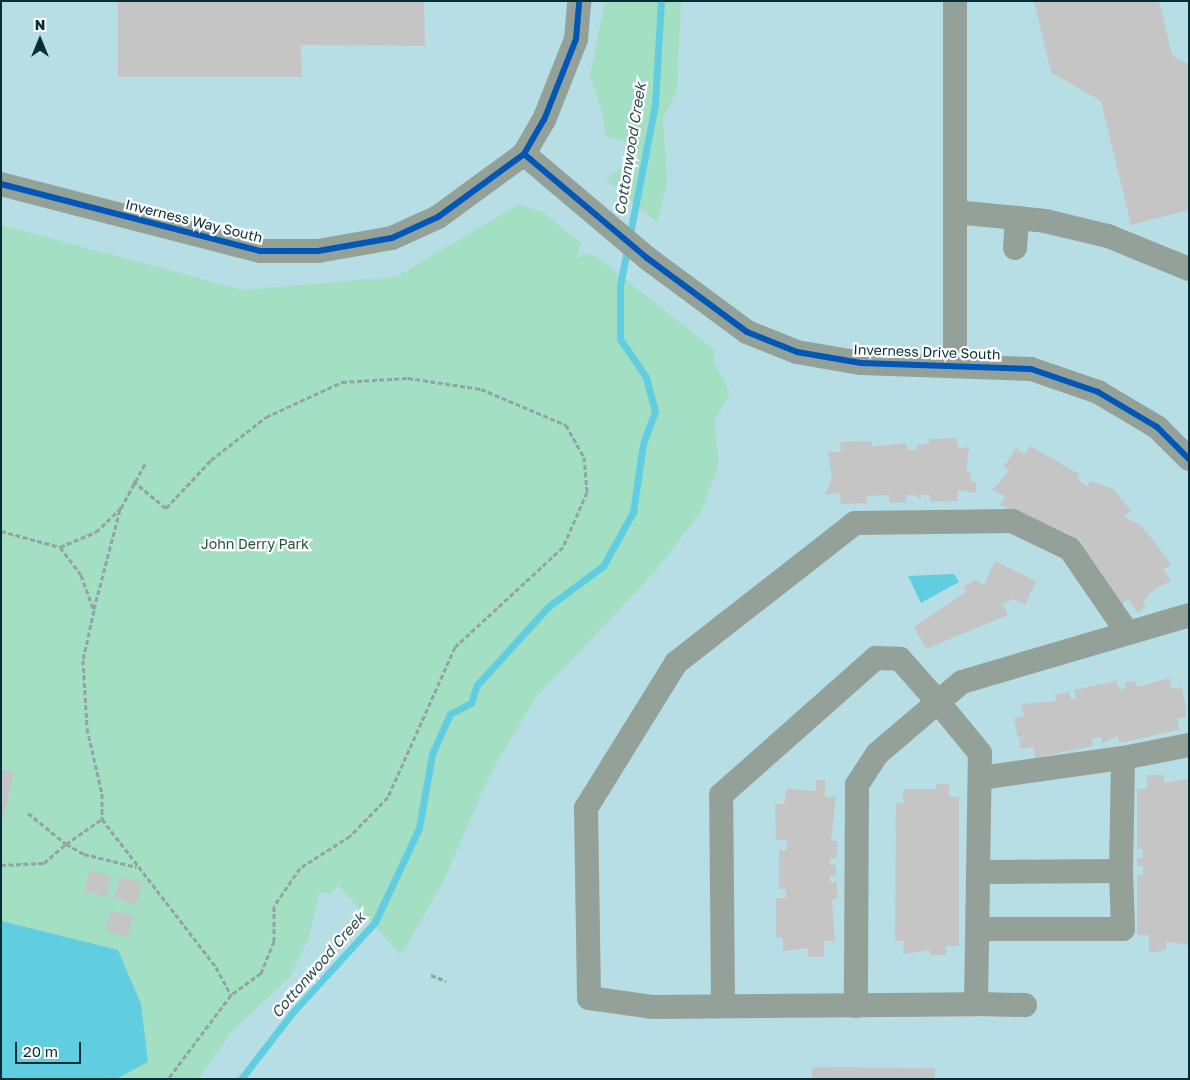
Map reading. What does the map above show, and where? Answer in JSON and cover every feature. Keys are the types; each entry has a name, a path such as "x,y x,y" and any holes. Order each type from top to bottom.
{"street":[{"name":"Inverness Way South","path":"1,184 261,251 318,251 374,243 424,225 524,154 544,120 576,38 579,1"},
{"path":"955,1 955,366"},
{"name":"Inverness Drive South","path":"524,154 647,258 718,314 779,345 861,364 1031,369 1098,392 1157,426 1189,459"},
{"path":"955,212 1018,218 1108,236 1189,269"},
{"path":"1015,248 1018,218"},
{"path":"1025,1005 856,1006 723,1004 653,1007 589,998 586,808 676,663 855,523 1012,522 1070,549 1127,632"},
{"path":"856,1006 857,785 876,754 962,682 1127,632 1189,616"},
{"path":"723,1004 721,795 876,658 900,659 980,752 981,930 976,1004"},
{"path":"980,778 1123,758 1189,745"},
{"path":"981,930 1123,930 1121,870 1123,758"},
{"path":"981,872 1121,870"}],"path":[{"path":"133,481 166,508 211,460 266,417 342,382 408,378 481,389 566,425 584,457 586,492 563,547 455,647 388,797 350,836 300,868 274,906 274,941 261,973 230,995 168,1079"},
{"path":"146,462 133,481 121,508 94,610 83,660 87,728 102,794 102,819 137,867 216,967 230,995"},
{"path":"1,531 60,547 96,532 121,508"},
{"path":"60,547 81,575 94,610"},
{"path":"28,813 66,844 84,854 137,867"},
{"path":"1,865 44,863 66,844 102,819"},
{"path":"431,975 446,981"}],"green space":[{"path":"605,1 681,1 677,91 663,118 667,183 657,222 606,179 638,156 630,143 605,136 603,114 590,76"},
{"name":"John Derry Park","path":"518,205 543,212 581,244 576,259 584,254 595,256 715,350 713,361 730,393 714,421 719,463 702,510 653,574 536,697 490,774 443,882 401,955 339,886 330,893 319,893 310,934 291,976 233,1030 198,1079 1,1079 1,225 243,290 396,277"}],"water":[{"path":"954,574 959,582 921,603 908,576"},
{"path":"1,921 118,950 141,1004 148,1062 116,1079 1,1079"}],"building":[{"path":"118,1 424,1 425,46 301,45 302,77 118,77"},
{"path":"1034,1 1159,1 1172,55 1189,64 1189,210 1131,225 1101,101 1051,72"},
{"path":"957,438 958,448 969,447 966,472 970,471 971,482 976,482 976,493 957,490 958,501 930,502 930,495 920,495 921,501 916,495 906,495 906,502 890,503 889,495 867,496 867,503 841,504 840,493 825,495 832,478 828,452 841,452 840,442 872,441 872,447 906,443 907,450 918,450 917,445 929,444 929,439"},
{"path":"1030,446 1079,474 1078,480 1087,486 1090,481 1113,489 1131,511 1124,517 1141,525 1171,564 1163,570 1171,580 1150,593 1143,602 1146,607 1138,613 1128,599 1122,604 1083,548 1081,539 1078,541 1067,536 1066,530 1064,534 1000,505 1005,496 992,490 1010,470 1004,467 1016,448 1025,454"},
{"path":"995,561 1036,581 1025,605 1013,599 1002,604 1008,615 926,649 914,627 966,592 963,587 975,580 984,585"},
{"path":"1169,678 1172,689 1182,687 1185,702 1186,717 1177,719 1179,730 1119,743 1118,736 1102,744 1101,737 1092,739 1093,746 1035,758 1033,747 1021,749 1019,740 1025,736 1018,738 1014,718 1024,716 1021,704 1056,701 1055,695 1069,692 1071,699 1076,698 1074,690 1116,681 1119,690 1126,688 1125,683 1135,681 1137,687"},
{"path":"1,769 14,773 2,823 1,823"},
{"path":"1147,775 1164,775 1164,783 1189,779 1189,945 1166,941 1166,949 1157,952 1149,952 1149,935 1137,935 1137,875 1143,875 1143,866 1137,866 1137,858 1143,858 1143,849 1137,849 1137,789 1147,789"},
{"path":"816,780 825,780 825,797 836,797 831,841 837,841 837,858 830,858 830,865 836,865 836,876 830,876 830,882 837,882 837,899 832,899 835,941 824,941 824,957 808,957 808,948 783,951 783,938 776,938 776,898 786,898 786,889 779,889 779,850 787,850 787,840 776,840 775,804 784,804 787,789 816,791"},
{"path":"936,784 949,784 949,797 959,797 959,946 946,946 946,955 930,955 930,950 903,954 904,941 895,941 896,803 903,803 903,789 936,789"},
{"path":"89,870 111,876 106,896 84,891"},
{"path":"120,877 142,883 136,904 114,898"},
{"path":"111,910 133,916 128,937 106,931"},
{"path":"812,1067 935,1068 935,1079 812,1079"}],"waterway":[{"name":"Cottonwood Creek","path":"241,1079 292,1013 375,922 419,828 432,754 450,714 471,703 477,685 549,606 603,566 633,512 643,444 655,411 646,377 620,339 620,286 655,104 661,1"}],"cycle path":[{"path":"1,184 261,251 318,251 392,238 438,217 524,154 544,120 576,39 579,1"},
{"path":"524,154 647,258 747,332 797,352 861,363 1031,369 1098,392 1157,427 1189,459"}]}
